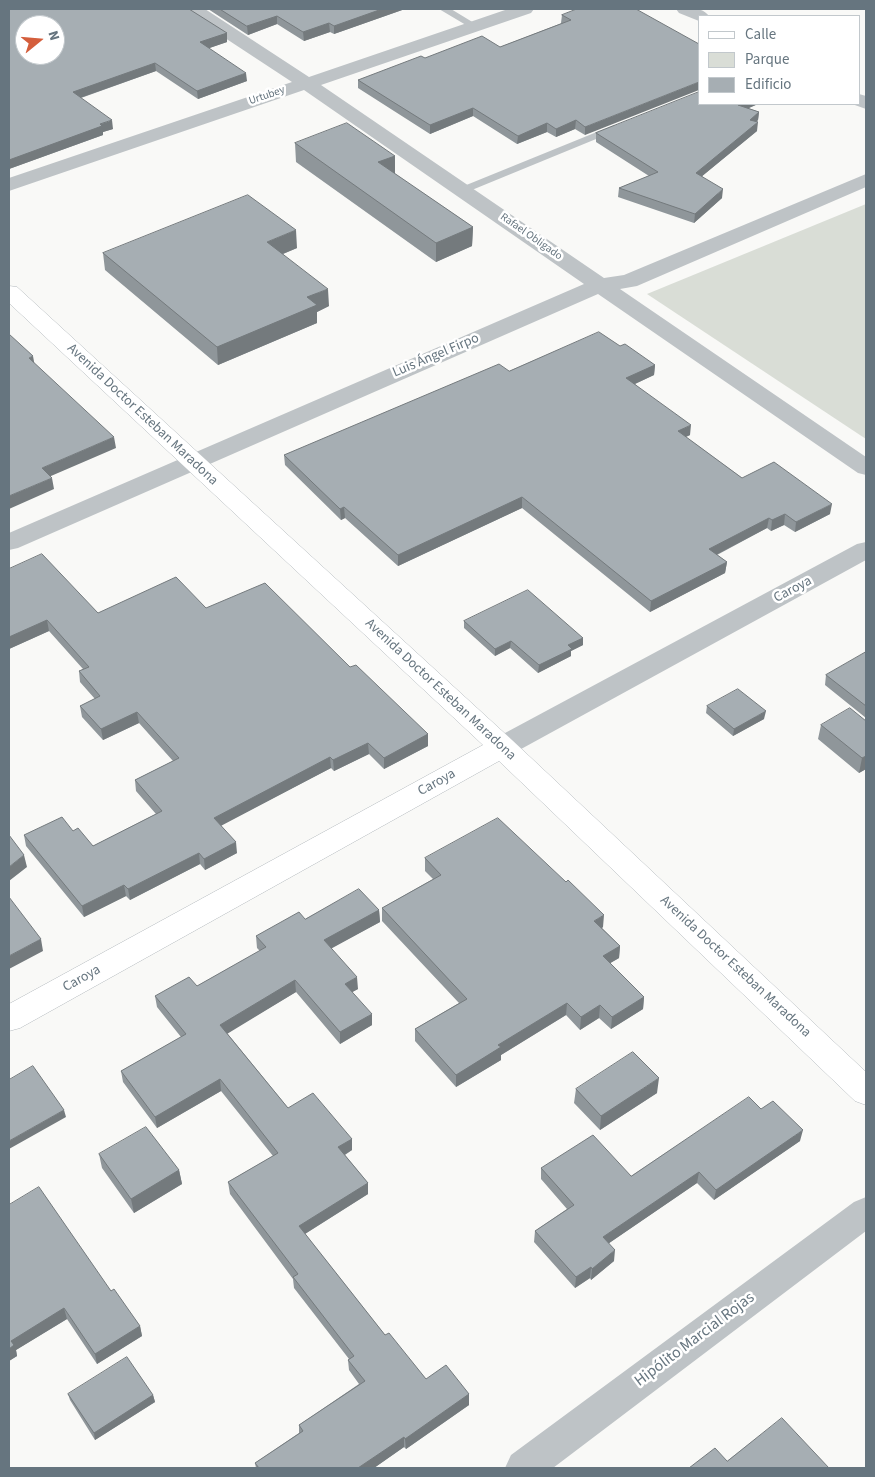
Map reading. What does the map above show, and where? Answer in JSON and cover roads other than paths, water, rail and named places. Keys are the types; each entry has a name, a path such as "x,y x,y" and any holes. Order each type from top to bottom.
{"main road":[{"name":"Avenida Doctor Esteban Maradona","path":"9,292 502,747 866,1092"},
{"name":"Caroya","path":"9,1019 502,747"}],"street":[{"name":"Rafael Obligado","path":"193,9 463,190 866,468"},
{"name":"Urtubey","path":"9,185 524,9"},
{"path":"685,9 698,15"},
{"name":"Luis Ángel Firpo","path":"9,542 600,285 629,281 866,180"},
{"name":"Caroya","path":"502,747 866,550"},
{"name":"Hipólito Marcial Rojas","path":"524,1468 866,1212"}],"lane":[{"path":"444,9 474,26"},
{"path":"463,190 626,123"}]}
